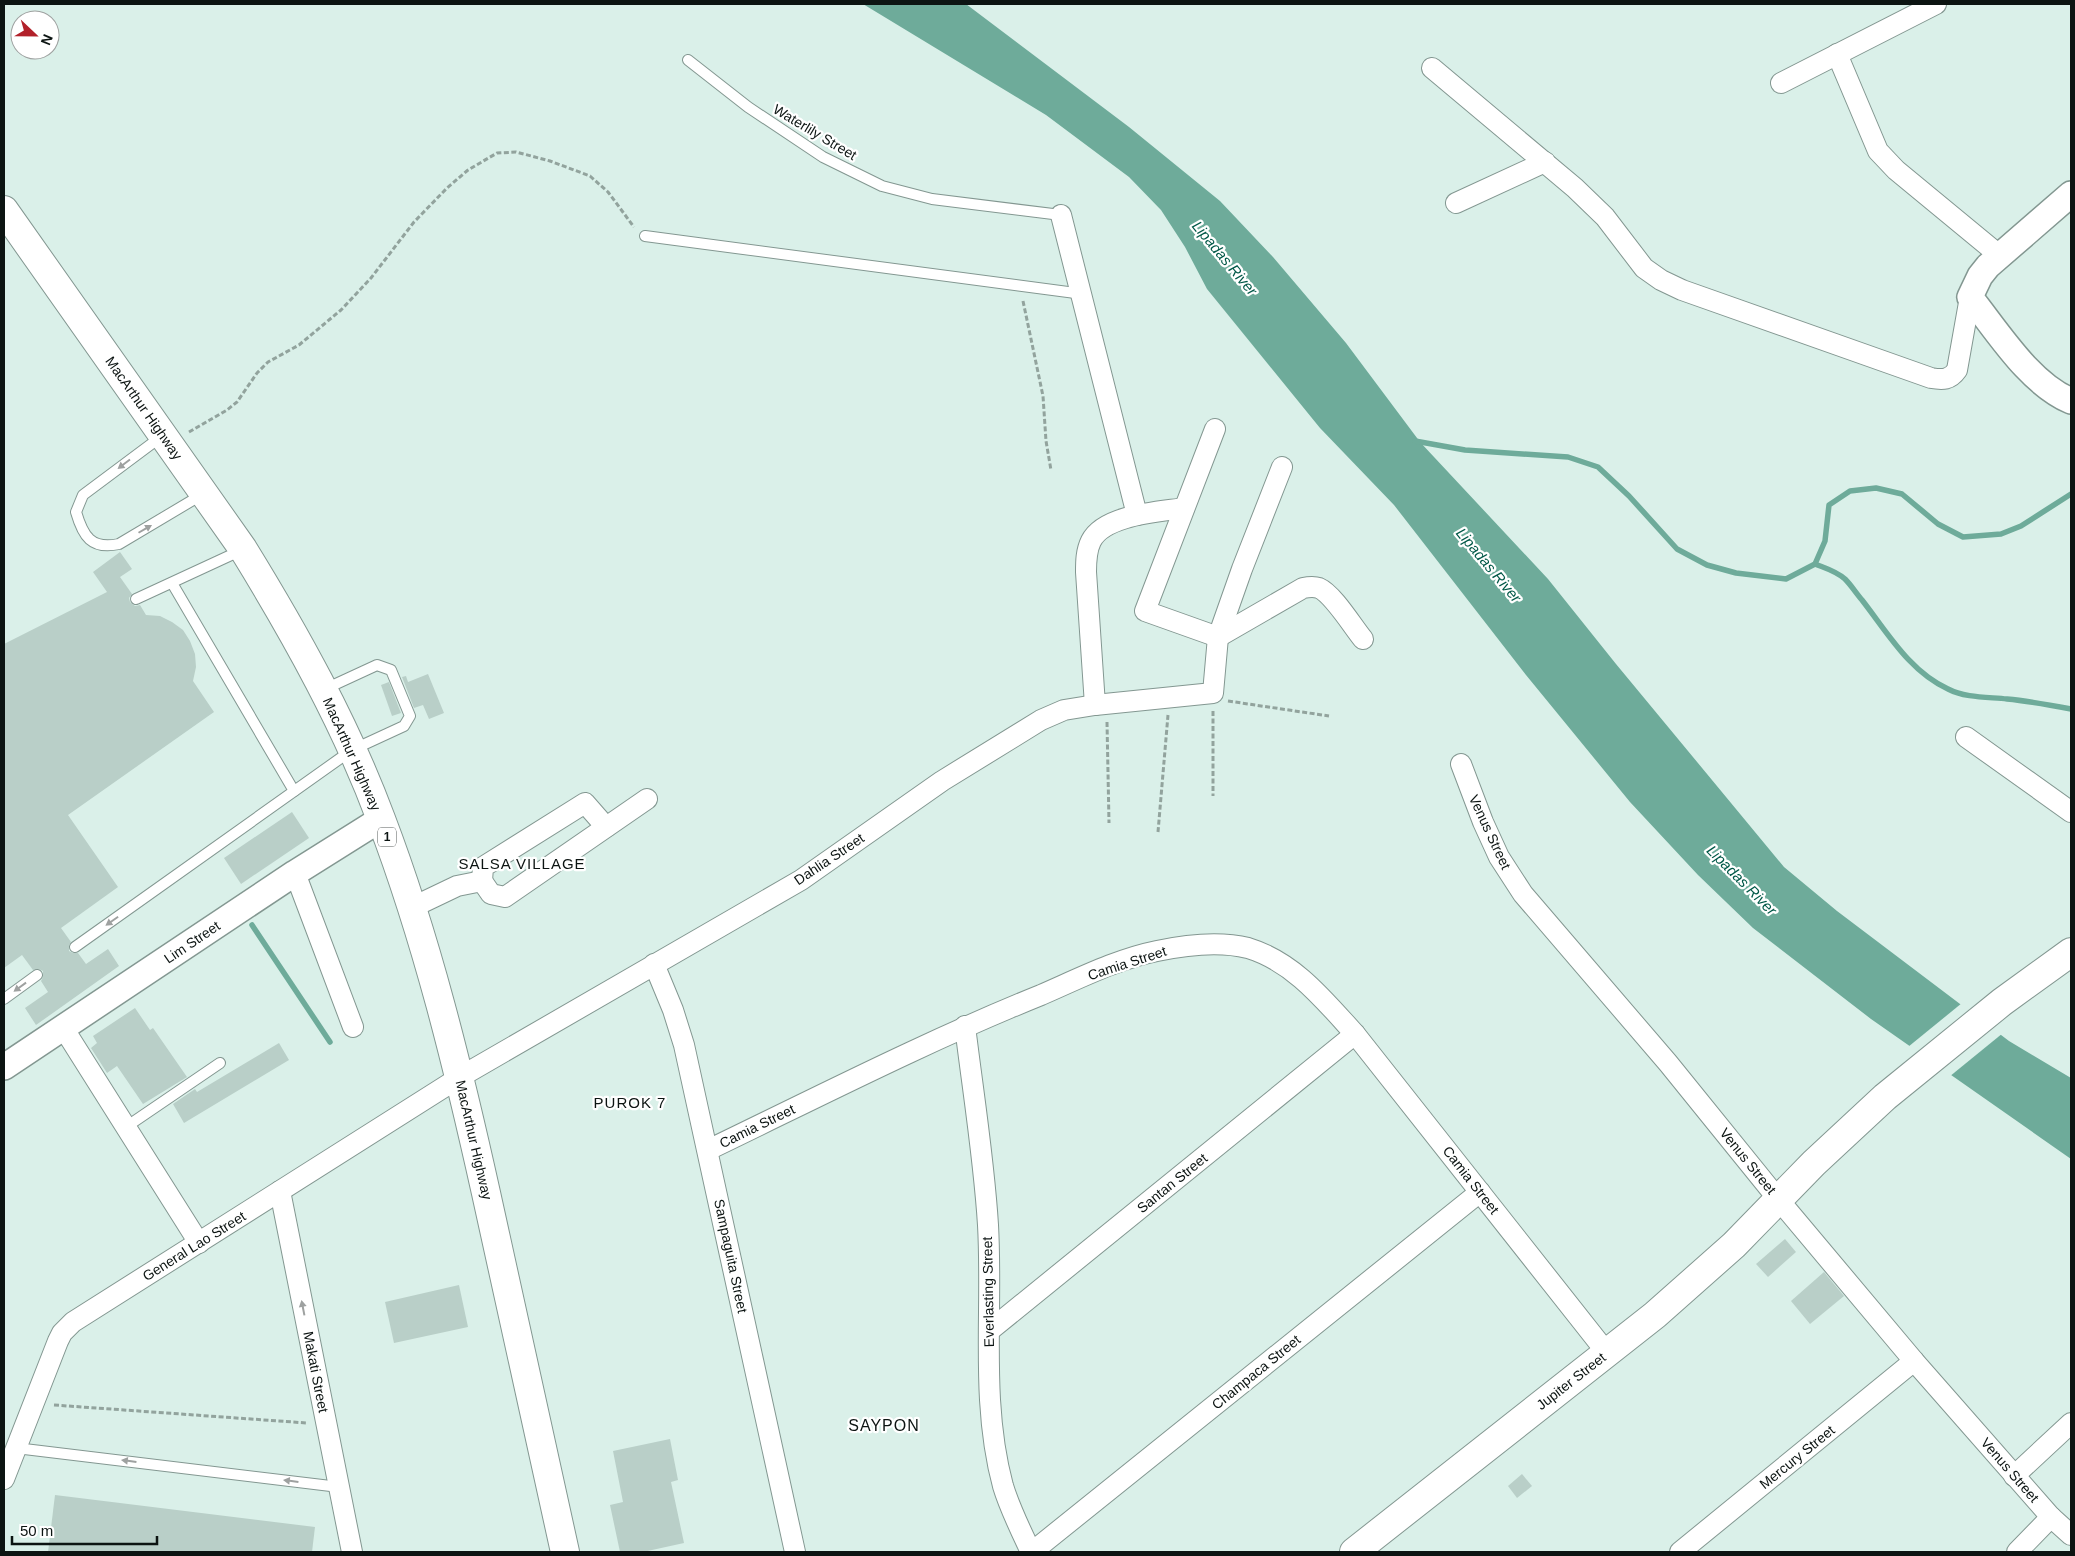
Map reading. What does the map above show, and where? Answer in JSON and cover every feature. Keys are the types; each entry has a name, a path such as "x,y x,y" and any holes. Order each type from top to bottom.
{"main road":[{"name":"MacArthur Highway","path":"4,210 243,550 271,595 323,690 352,750 381,819 411,908 460,1077 565,1552"},
{"name":"Jupiter Street","path":"1354,1552 1655,1315 1734,1245 1845,1134 1885,1097 2002,1002 2071,952"}],"street":[{"path":"1781,83 1923,7"},
{"path":"1837,54 1878,151 1896,170 2000,255"},
{"path":"1432,68 1544,162 1605,217 1644,268 1661,280 1705,300 1795,329 1931,378 1948,379 1957,370 1970,297 1980,276 2000,255 2071,194"},
{"path":"1456,203 1544,162"},
{"path":"1061,215 1083,294 1138,515"},
{"path":"1970,297 2036,377 2050,390 2071,401"},
{"path":"1214,429 1145,611 1218,637 1303,588 1319,588 1327,594 1363,640"},
{"path":"1213,693 1218,637 1282,467"},
{"path":"1101,704 1086,572 1087,554 1091,540 1100,530 1112,523 1138,515 1184,508"},
{"name":"Dahlia Street","path":"460,1077 800,880 905,806 1012,736 1041,720 1064,710 1101,704 1213,693"},
{"path":"1966,737 2071,812"},
{"name":"Venus Street","path":"1461,764 1499,857 1523,894 1668,1063 1778,1200 1914,1361 2051,1517 2071,1534"},
{"path":"606,827 585,803 483,867 482,881 491,894 505,897 647,799"},
{"name":"Lim Street","path":"4,1068 294,873 381,819"},
{"path":"294,873 353,1027"},
{"path":"411,908 457,886 482,881"},
{"name":"Camia Street","path":"708,1150 965,1026 1107,968 1156,951 1186,946 1216,945 1246,948 1270,956 1293,971 1317,992 1355,1034 1606,1353"},
{"name":"Sampaguita Street","path":"654,964 673,1010 684,1045 795,1552"},
{"name":"Everlasting Street","path":"965,1026 988,1224 989,1390 996,1453 1003,1486 1013,1515 1031,1552"},
{"path":"64,1029 199,1242"},
{"name":"Santan Street","path":"989,1331 1355,1034"},
{"name":"General Lao Street","path":"4,1479 58,1341 67,1328 460,1077"},
{"name":"Makati Street","path":"280,1191 352,1552"},
{"name":"Champaca Street","path":"1031,1552 1480,1192"},
{"name":"Mercury Street","path":"1680,1552 1914,1361"},
{"path":"2014,1476 2071,1423"},
{"path":"2017,1552 2051,1517"}],"lane":[{"name":"Waterlily Street","path":"688,60 748,107 823,157 882,186 932,199 1061,215"},
{"path":"645,236 1083,294"},
{"path":"166,439 83,495 76,512 87,538 96,544 107,546 119,544 204,494"},
{"path":"136,599 243,550"},
{"path":"172,582 294,791"},
{"path":"75,947 352,750 404,726 410,716 390,670 377,665 323,690"},
{"path":"4,999 37,975"},
{"path":"126,1127 220,1064"},
{"path":"16,1448 339,1487"}],"path":[{"path":"166,439 227,410 237,402 257,373 268,362 299,345 341,310 371,278 414,222 447,188 468,170 497,153 516,152 550,161 590,176 608,192 637,230 645,236"},
{"path":"1020,286 1043,396 1046,441 1051,470"},
{"path":"1213,796 1213,693 1229,701 1329,716"},
{"path":"1158,832 1170,697"},
{"path":"1101,704 1109,823"},
{"path":"33,1404 327,1424"}],"water":[{"name":"Lipadas River","path":"863,4 966,4 1129,127 1220,201 1273,257 1346,343 1420,442 1548,579 1784,867 1837,911 2009,1041 2071,1078 2071,1159 1871,1019 1753,928 1698,875 1630,802 1526,675 1394,505 1320,428 1207,289 1185,247 1161,210 1129,177 1046,115"}],"pier":[{"path":"1962,1003 2003,1033 1949,1077 1908,1047"}],"building":[{"path":"120,552 132,569 120,577 132,594 129,598 130,602 135,606 140,605 146,615 160,616 183,630 195,654 196,667 193,681 214,712 68,815 118,887 61,928 71,942 69,951 78,953 86,964 108,949 119,966 36,1025 25,1008 48,992 41,981 43,971 39,969 33,970 22,955 4,968 4,644 107,592 93,572"},
{"path":"428,674 444,713 429,719 423,705 414,708 402,677 406,676 408,682"},
{"path":"389,682 401,713 392,716 381,685"},
{"path":"292,812 309,838 241,884 224,858"},
{"path":"135,1008 150,1030 153,1028 187,1077 143,1104 117,1066 107,1073 91,1048 97,1043 93,1036"},
{"path":"279,1043 289,1060 184,1123 173,1104 195,1089 197,1092"},
{"path":"1785,1239 1796,1252 1768,1277 1756,1264"},
{"path":"1824,1272 1844,1296 1810,1324 1791,1301"},
{"path":"459,1285 468,1327 394,1343 385,1302"},
{"path":"670,1439 678,1480 671,1482 684,1543 643,1552 620,1552 610,1505 623,1502 613,1451"},
{"path":"1522,1474 1532,1486 1517,1498 1508,1486"},
{"path":"55,1495 315,1527 312,1552 48,1552"}],"waterway":[{"path":"1415,441 1465,450 1568,457 1598,467 1629,496 1677,549 1707,565 1736,573 1786,579 1815,564 1825,541 1829,505 1850,491 1876,488 1902,494 1938,524 1963,537 2001,534 2021,526 2071,494"},
{"path":"1815,564 1842,576 1910,661 1934,681 1948,689 1977,697 2023,701 2071,709"},
{"path":"252,925 330,1042"}],"district":[{"name":"SALSA VILLAGE","path":"522,863"},
{"name":"PUROK 7","path":"630,1102"},
{"name":"SAYPON","path":"884,1425"}]}
